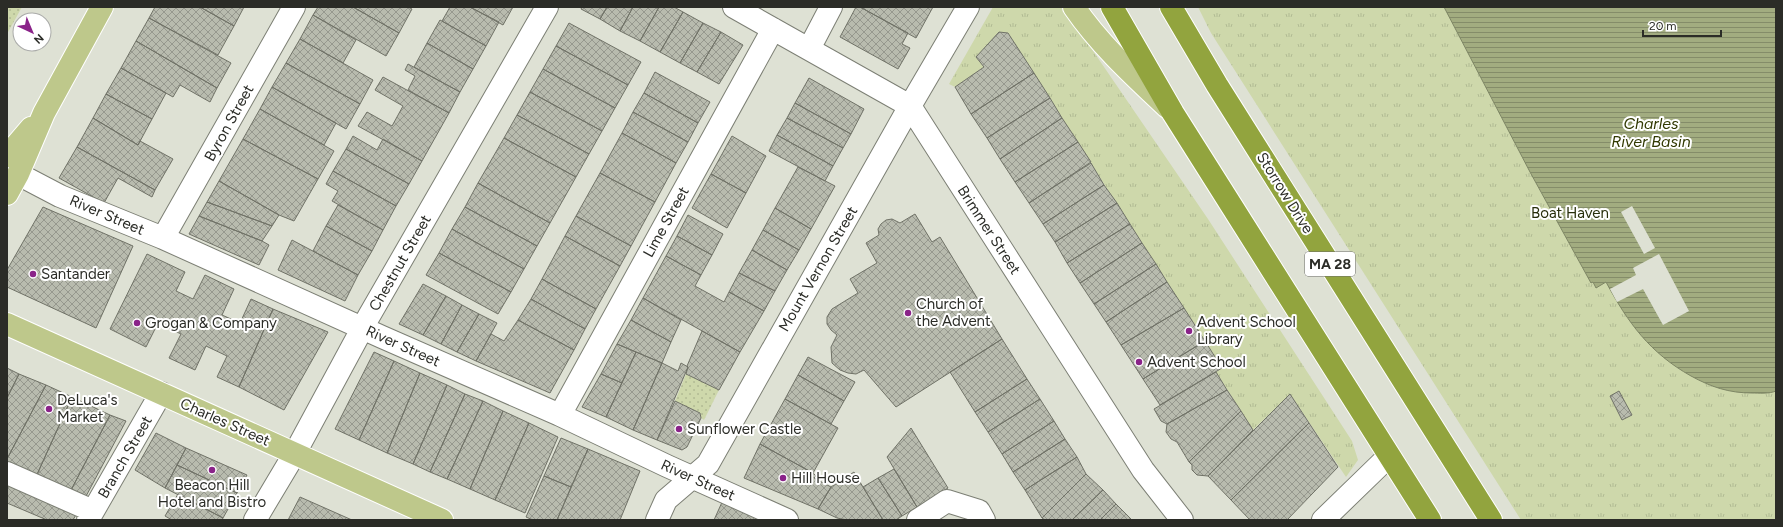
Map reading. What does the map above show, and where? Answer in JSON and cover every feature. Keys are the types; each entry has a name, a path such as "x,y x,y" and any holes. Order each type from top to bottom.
{"highway":[{"path":"1112,7 1173,113 1430,520"},
{"name":"Storrow Drive","path":"1171,7 1217,85 1491,520"}],"main road":[{"path":"7,194 13,165 44,113 102,7"},
{"path":"1074,7 1091,30 1115,57 1173,113"},
{"name":"Charles Street","path":"7,324 442,520"}],"street":[{"name":"Byron Street","path":"163,238 294,7"},
{"name":"Chestnut Street","path":"255,520 295,453 362,329 547,7"},
{"name":"Brimmer Street","path":"734,7 910,106 1143,470 1182,520"},
{"path":"809,49 831,7"},
{"name":"Mount Vernon Street","path":"657,520 666,500 694,478 708,464 910,106 968,7"},
{"name":"Lime Street","path":"560,414 773,29"},
{"name":"River Street","path":"13,165 60,196 163,238 362,329 560,414 694,478 787,520"},
{"name":"Branch Street","path":"91,516 161,394"},
{"path":"1323,520 1389,456"},
{"path":"7,473 91,516"},
{"path":"918,520 947,501 978,511 984,520"}],"green space":[{"path":"7,7 22,7 19,12 12,12 12,25 7,34"},
{"path":"993,7 1063,7 1208,219 1352,441 1358,460 1346,477 1290,394 1253,430 1216,372 1222,368 1008,34 999,32 976,57 984,67 955,87 949,84"},
{"name":"Boat Haven","path":"1198,7 1776,7 1776,520 1521,520 1211,33"},
{"path":"686,374 719,390 704,420 701,418 700,413 675,401"}],"water":[{"name":"Charles River Basin","path":"1444,7 1776,7 1776,391 1770,393 1744,393 1728,391 1691,376 1676,367 1641,336 1623,311 1606,282 1596,288 1593,282 1591,283 1530,172"}],"pier":[{"path":"1632,206 1655,248 1644,254 1621,212"},
{"path":"1659,254 1689,311 1663,325 1643,289 1617,302 1610,289 1636,275 1633,268"}],"building":[{"path":"155,7 200,7 234,26 218,55 149,18"},
{"path":"200,7 244,7 234,26"},
{"path":"318,7 353,7 399,33 386,56 313,15"},
{"path":"353,7 408,7 412,9 399,33"},
{"path":"450,7 470,7 499,22 486,46 442,21"},
{"path":"470,7 513,7 503,25"},
{"path":"582,7 607,7 600,19 581,9"},
{"path":"607,7 633,7 620,31 600,19"},
{"path":"633,7 659,7 640,41 620,31"},
{"path":"659,7 674,7 683,12 660,52 640,41"},
{"path":"856,7 860,7 908,33 902,44 910,48 898,69 840,37"},
{"path":"860,7 933,7 916,38"},
{"path":"683,12 703,23 680,63 660,52"},
{"path":"313,15 356,40 343,63 300,39"},
{"path":"149,18 231,63 217,88 136,41"},
{"path":"440,20 486,46 473,69 427,43"},
{"path":"569,23 641,62 628,85 556,46"},
{"path":"703,23 721,32 697,72 680,63"},
{"path":"721,32 743,45 719,84 697,72"},
{"path":"999,32 1008,33 1034,73 971,114 955,87 984,67 976,57"},
{"path":"300,39 373,80 360,104 286,63"},
{"path":"136,41 217,88 210,102 180,85 173,97 121,68"},
{"path":"427,43 473,69 460,92 414,67"},
{"path":"556,46 628,85 615,108 543,69"},
{"path":"286,63 360,104 346,129 272,87"},
{"path":"408,64 460,92 449,113 408,90 415,76 405,70"},
{"path":"121,68 166,93 152,119 106,94"},
{"path":"543,69 615,108 602,131 530,92"},
{"path":"655,72 710,102 698,123 644,93"},
{"path":"1034,73 1050,98 987,138 971,114"},
{"path":"383,77 449,113 422,161 358,126 367,112 392,126 403,106 375,90"},
{"path":"809,78 864,109 851,134 795,103"},
{"path":"272,87 336,123 324,145 260,109"},
{"path":"530,92 602,131 589,154 517,115"},
{"path":"644,93 698,123 688,142 633,112"},
{"path":"106,94 152,119 138,145 93,118"},
{"path":"1050,98 1062,118 1000,159 987,138"},
{"path":"795,103 851,134 843,148 787,118"},
{"path":"260,109 334,151 318,179 243,139"},
{"path":"633,112 688,142 676,163 622,133"},
{"path":"517,115 589,154 576,177 504,138"},
{"path":"93,118 138,145 140,141 173,159 155,190 77,147"},
{"path":"787,118 843,148 833,166 777,135"},
{"path":"1062,118 1078,142 1015,182 1000,159"},
{"path":"622,133 676,163 655,202 600,173"},
{"path":"777,135 833,166 825,181 769,151"},
{"path":"353,136 377,150 383,139 422,161 409,184 346,149"},
{"path":"732,136 766,156 746,193 711,174"},
{"path":"504,138 576,177 550,223 478,183"},
{"path":"243,139 318,179 294,221 279,215 219,181"},
{"path":"1078,142 1091,162 1029,203 1015,182"},
{"path":"77,147 155,190 152,197 118,178 104,203 59,178"},
{"path":"346,149 409,184 396,206 333,171"},
{"path":"1091,163 1104,185 1043,224 1029,203"},
{"path":"798,167 835,186 811,229 775,208"},
{"path":"333,171 396,206 383,230 332,201 338,191 326,184"},
{"path":"600,173 655,202 631,246 576,216"},
{"path":"711,174 746,193 727,228 692,208"},
{"path":"219,181 279,215 272,226 207,202"},
{"path":"478,183 550,223 537,246 465,207"},
{"path":"1104,185 1117,203 1055,242 1043,224"},
{"path":"207,202 272,226 262,241 199,216"},
{"path":"1117,203 1130,224 1067,263 1055,242"},
{"path":"338,205 383,230 372,251 326,226"},
{"path":"43,207 133,246 96,328 7,287 7,270"},
{"path":"465,207 537,246 524,269 452,229"},
{"path":"775,208 811,229 799,250 763,230"},
{"name":"Church of the Advent","path":"915,214 932,242 940,237 1002,339 896,407 864,370 856,374 848,373 840,370 832,363 831,347 837,335 827,324 827,317 832,309 858,293 850,279 877,263 866,243 879,235 878,229 881,224 886,220 892,219 900,223"},
{"path":"688,215 723,234 712,255 677,236"},
{"path":"199,216 269,245 259,265 189,234"},
{"path":"576,216 631,246 620,266 565,236"},
{"path":"1130,224 1142,243 1080,283 1067,263"},
{"path":"326,226 372,251 358,275 313,251"},
{"path":"452,229 524,269 511,292 439,253"},
{"path":"763,230 799,250 787,270 752,250"},
{"path":"565,236 620,266 596,309 542,279"},
{"path":"677,236 712,255 701,275 666,256"},
{"path":"292,240 358,275 345,301 278,270"},
{"path":"1142,243 1156,264 1094,304 1080,283"},
{"path":"752,250 787,270 775,291 739,273"},
{"path":"439,253 511,292 498,314 426,275"},
{"path":"147,254 185,272 176,291 193,299 205,275 234,289 222,315 240,323 251,299 273,309 239,387 217,377 227,356 206,346 195,370 169,358 181,334 158,323 146,347 110,329"},
{"path":"666,256 701,275 695,286 724,302 729,292 764,311 740,352 643,298"},
{"path":"1156,264 1167,282 1106,322 1094,304"},
{"path":"739,273 775,291 764,311 729,292"},
{"path":"542,279 596,309 585,329 531,299"},
{"path":"1167,282 1184,308 1121,345 1106,322"},
{"path":"423,284 446,296 423,335 399,324"},
{"path":"446,296 462,305 441,344 423,335"},
{"path":"643,298 681,320 671,342 631,320"},
{"path":"531,299 585,329 574,350 518,320"},
{"path":"462,305 479,314 457,352 441,344"},
{"path":"1184,308 1205,341 1143,379 1121,345"},
{"path":"273,309 328,332 284,410 239,387"},
{"path":"479,314 497,323 476,361 457,352"},
{"path":"518,320 574,350 550,393 476,361 491,334 504,341"},
{"path":"631,320 671,342 662,363 617,344"},
{"path":"702,331 740,352 719,390 686,374 687,366"},
{"path":"1002,339 1027,379 975,412 950,372"},
{"path":"1205,341 1222,368 1160,405 1143,379"},
{"path":"617,344 636,352 622,383 601,374"},
{"path":"374,352 394,361 359,440 335,429"},
{"path":"636,352 662,363 633,430 606,417"},
{"path":"808,357 855,382 844,401 798,375"},
{"path":"394,361 420,373 387,453 359,440"},
{"path":"662,363 678,371 681,363 688,367 657,440 633,430"},
{"path":"7,368 19,374 7,398"},
{"path":"1216,372 1227,390 1167,424 1161,421 1154,409"},
{"path":"420,373 447,385 413,464 387,453"},
{"path":"19,374 46,385 7,459 7,398"},
{"path":"601,374 622,383 606,417 582,407"},
{"path":"798,375 844,401 831,424 785,399"},
{"path":"1027,379 1040,399 988,432 975,412"},
{"path":"46,385 72,397 35,479 7,466 7,459"},
{"path":"447,385 465,394 430,472 413,464"},
{"path":"1227,390 1241,411 1189,462 1177,442 1171,439 1166,432 1167,424"},
{"path":"1619,391 1632,415 1622,420 1610,396"},
{"path":"465,394 483,401 447,479 430,472"},
{"path":"1290,394 1309,423 1231,500 1208,476"},
{"path":"72,397 110,415 69,494 35,479"},
{"path":"785,399 838,428 813,473 760,444"},
{"path":"1040,399 1054,421 1002,454 988,432"},
{"path":"483,401 503,411 470,489 447,479"},
{"name":"Sunflower Castle","path":"675,401 700,413 701,418 687,447 682,450 657,440"},
{"path":"503,411 529,423 495,500 470,489"},
{"path":"1241,411 1253,430 1208,476 1197,475 1192,470 1192,465 1189,462"},
{"path":"110,415 126,421 84,500 69,494"},
{"path":"1054,421 1065,439 1013,472 1002,454"},
{"path":"529,423 558,437 525,513 495,500"},
{"path":"1309,423 1338,467 1287,520 1250,520 1231,500"},
{"path":"911,428 948,488 917,507 887,457"},
{"path":"156,433 186,448 165,488 135,470"},
{"path":"561,438 588,449 571,487 544,476"},
{"path":"1065,439 1077,457 1025,490 1013,472"},
{"path":"760,444 813,473 816,476 814,478 831,487 818,509 744,478"},
{"name":"Beacon Hill Hotel and Bistro","path":"186,448 247,475 237,493 177,465"},
{"path":"588,449 640,471 620,520 557,520"},
{"path":"1077,457 1086,474 1042,518 1025,490"},
{"path":"177,465 237,493 223,518 165,488"},
{"path":"894,469 917,507 902,516 878,478"},
{"path":"854,472 883,520 847,520 837,518 818,509 831,487"},
{"path":"1086,474 1103,490 1072,520 1045,520 1042,518"},
{"path":"544,476 571,487 557,520 533,520 526,517"},
{"path":"878,478 902,516 896,520 883,520 863,487"},
{"path":"7,479 78,511 73,520 47,520 7,503"},
{"path":"1103,490 1116,504 1100,520 1072,520"},
{"path":"178,494 223,518 222,520 172,520 165,516"},
{"path":"300,497 352,520 288,520"},
{"path":"723,500 768,520 714,520"},
{"path":"1116,504 1132,520 1100,520"}],"place":[{"name":"Santander","path":"33,274"},
{"name":"Church of the Advent","path":"908,313"},
{"name":"Grogan & Company","path":"137,323"},
{"name":"Advent School Library","path":"1189,331"},
{"name":"Advent School","path":"1139,362"},
{"name":"DeLuca's Market","path":"49,409"},
{"name":"Sunflower Castle","path":"679,429"},
{"name":"Beacon Hill Hotel and Bistro","path":"212,470"},
{"name":"Hill House","path":"783,478"}]}
